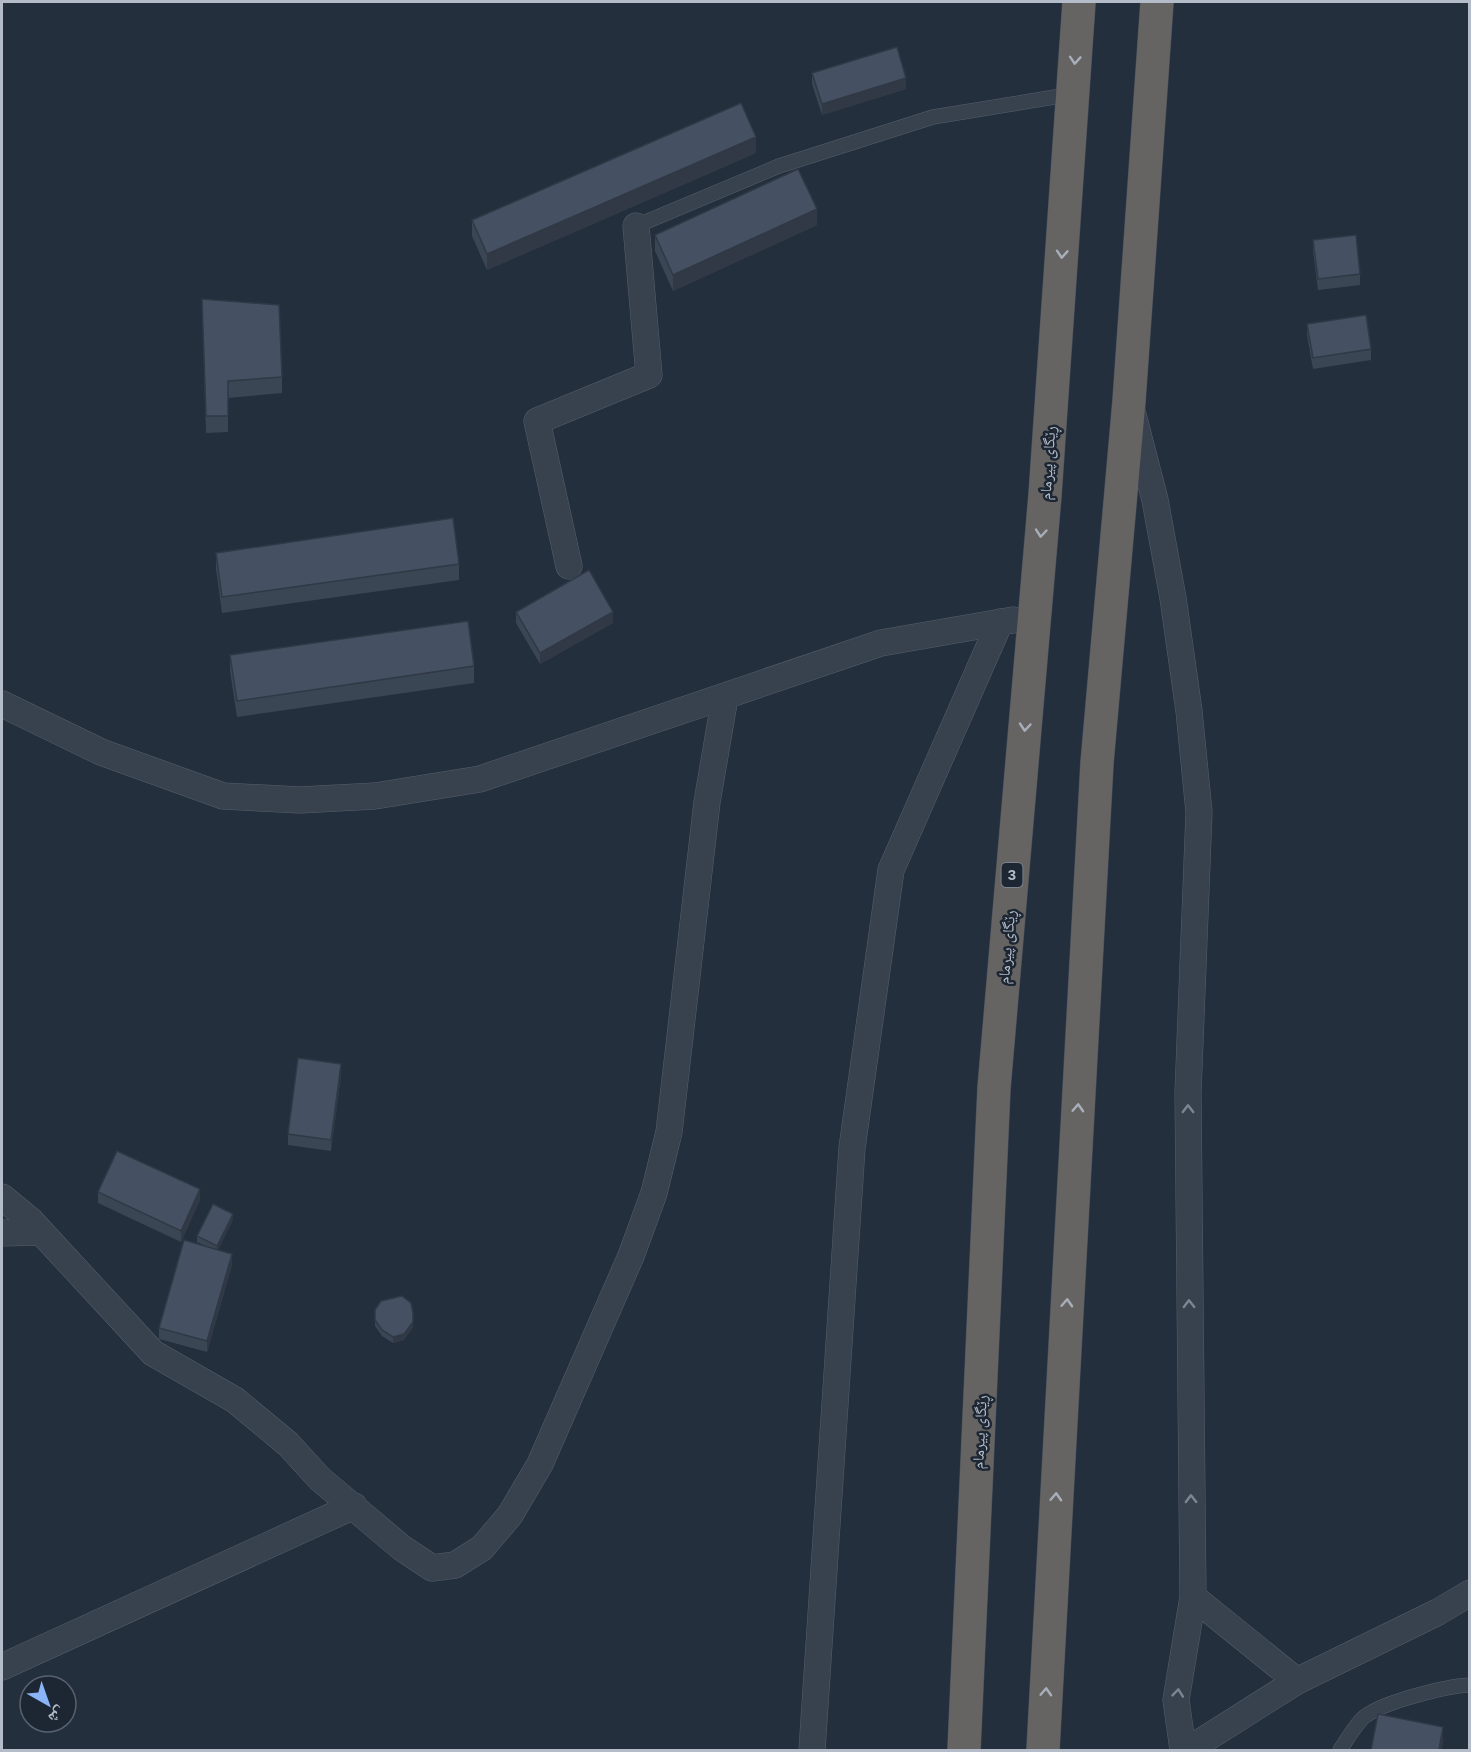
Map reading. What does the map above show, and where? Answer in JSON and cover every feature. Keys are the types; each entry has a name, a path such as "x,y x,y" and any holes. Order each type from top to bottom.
{"highway":[{"name":"ڕێگای پیرمام","path":"964,1750 994,1088 1034,615 1079,2"},
{"path":"1043,1750 1097,764 1129,400 1157,2"}],"street":[{"path":"569,566 537,421 649,375 636,226"},
{"path":"1129,400 1155,500 1173,598 1189,711 1199,812 1188,1093 1193,1597 1176,1700 1186,1750 1297,1681 1438,1612 1470,1593"},
{"path":"2,704 101,752 223,796 300,800 375,796 480,779 880,643 1034,615"},
{"path":"812,1750 852,1148 891,870 1000,622"},
{"path":"2,1197 41,1232 153,1353 235,1400 288,1444 320,1479 402,1548 432,1568 455,1565 482,1548 510,1515 540,1464 631,1256 654,1193 666,1142 707,802 725,697"},
{"path":"2,1233 41,1232"},
{"path":"2,1667 354,1506"},
{"path":"1193,1597 1297,1681"}],"lane":[{"path":"636,226 779,166 933,117 1073,94"},
{"path":"1340,1750 1362,1718 1417,1694 1448,1686 1470,1685"}],"building":[{"path":"897,47 906,78 822,104 812,73"},
{"path":"741,103 756,137 487,254 472,220"},
{"path":"798,169 817,209 673,275 655,235"},
{"path":"1356,235 1360,274 1318,279 1313,240"},
{"path":"202,299 279,305 282,377 228,381 228,416 206,416"},
{"path":"1366,315 1371,349 1313,358 1307,324"},
{"path":"453,518 459,564 222,597 216,553"},
{"path":"589,570 613,612 540,653 516,612"},
{"path":"468,621 474,666 237,701 230,655"},
{"path":"298,1058 341,1064 331,1140 288,1134"},
{"path":"117,1151 200,1189 181,1231 98,1192"},
{"path":"213,1204 233,1214 217,1246 197,1236"},
{"path":"184,1240 232,1254 207,1341 159,1328"},
{"path":"402,1296 411,1303 413,1322 404,1334 393,1337 382,1330 375,1320 375,1310 381,1301"},
{"path":"1378,1714 1443,1727 1439,1750 1371,1750"}]}
